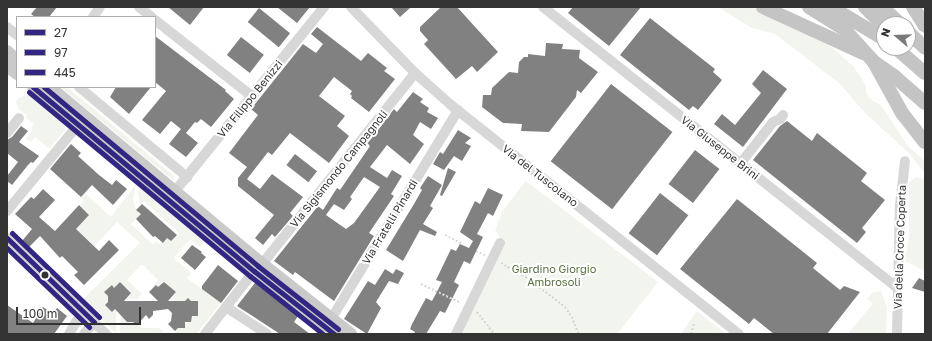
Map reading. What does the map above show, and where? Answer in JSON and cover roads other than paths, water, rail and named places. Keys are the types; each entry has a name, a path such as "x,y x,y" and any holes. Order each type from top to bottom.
{"highway":[{"path":"763,7 830,37 871,60 894,76 925,103"},
{"path":"809,7 843,28 871,60 902,113 925,142"},
{"path":"831,7 876,34"},
{"path":"865,7 876,18"},
{"path":"882,7 892,16"},
{"path":"913,7 925,26"},
{"path":"916,40 925,48"},
{"path":"906,56 925,72"},
{"path":"915,56 925,66"}],"main road":[{"path":"7,51 16,59"},
{"path":"7,66 16,73"},
{"path":"33,88 258,268 328,328 351,334"},
{"path":"51,88 175,191 258,268"}],"street":[{"path":"94,16 100,7"},
{"path":"139,7 151,16"},
{"name":"Via Filippo Benizzi","path":"175,191 253,97 324,7"},
{"name":"Via del Tuscolano","path":"350,7 415,73 458,110 739,334"},
{"name":"Via Giuseppe Brini","path":"543,7 898,288"},
{"path":"156,21 253,97"},
{"path":"7,27 16,34"},
{"name":"Via Sigismondo Campagnoli","path":"205,334 415,73"},
{"path":"80,88 187,177"},
{"name":"Via Fratelli Pinardi","path":"328,328 458,110"},
{"path":"740,164 773,122 780,119 783,115"},
{"path":"7,133 19,118"},
{"path":"7,211 78,125"},
{"name":"Via della Croce Coperta","path":"897,334 900,205 905,161"},
{"path":"7,238 106,334"},
{"path":"456,334 500,243"},
{"path":"226,307 267,334"},
{"path":"69,334 76,322 86,314"},
{"path":"84,334 94,322"}],"park label":[{"name":"Giardino Giorgio Ambrosoli","path":"554,276"}]}
